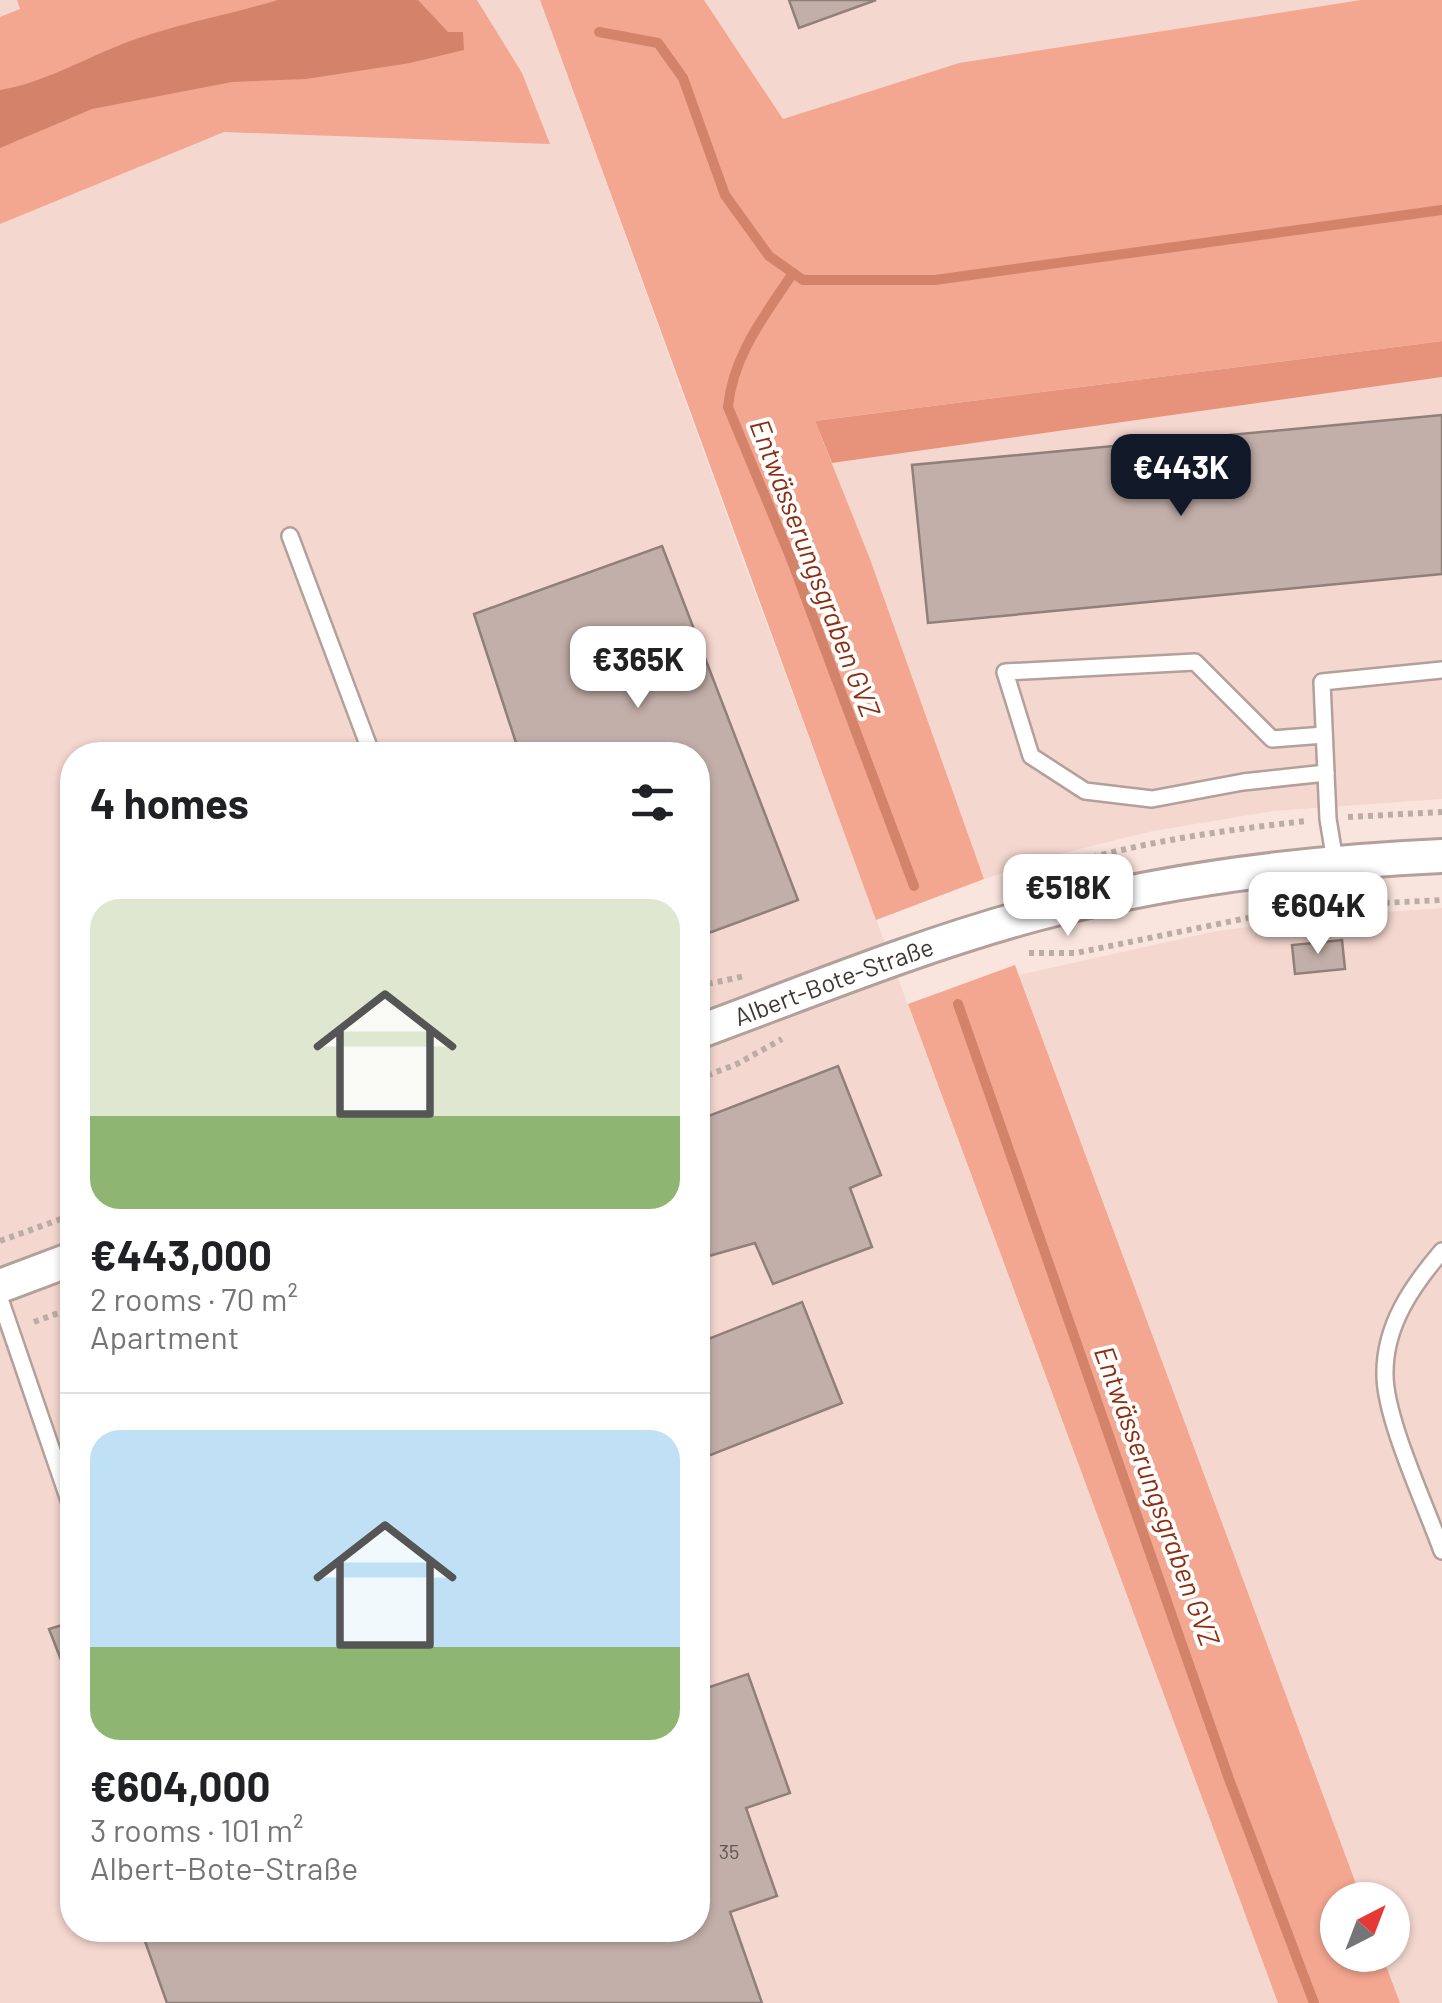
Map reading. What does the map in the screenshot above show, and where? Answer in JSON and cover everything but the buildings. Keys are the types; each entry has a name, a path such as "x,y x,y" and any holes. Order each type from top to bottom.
{"street":[{"name":"Albert-Bote-Straße","path":"710,1028 859,972 1033,915 1118,894 1335,861 1442,856"},
{"path":"0,1286 60,1264"}],"lane":[{"path":"290,536 367,742"},
{"path":"1324,735 1272,739 1194,662 1005,672 1031,756 1085,791 1152,799 1244,782 1326,773"},
{"path":"1335,861 1322,682 1442,670"},
{"path":"1442,1250 1401,1308 1389,1342 1384,1374 1388,1405 1442,1551"},
{"path":"0,1299 60,1474"}],"path":[{"path":"1013,956 1026,952 1076,953 1252,916 1442,900"},
{"path":"710,1074 786,1036"},
{"path":"0,1241 60,1219"}],"shaded area":[{"path":"0,0 540,0 740,552 1278,2003 0,2003"},
{"path":"17,0 477,0 522,73 550,144 224,132 0,224 0,17 20,9"},
{"path":"278,0 418,0 448,32 463,32 464,50 410,63 306,79 232,82 92,109 0,148 0,90 35,81 153,33"},
{"path":"540,0 704,0 783,119 959,63 1361,0 1442,0 1442,341 815,421 870,559 984,879 876,920"},
{"path":"704,0 1361,0 959,63 783,119"},
{"path":"1442,341 1442,377 832,463 815,421"},
{"path":"1442,377 1442,799 1273,811 1153,831 1067,852 984,879 832,463"},
{"path":"1442,908 1442,2003 1400,2003 1388,1972 1410,1972 1410,1882 1355,1882 1019,975 1217,931 1342,915"},
{"path":"1015,965 1355,1882 1320,1882 1320,1972 1388,1972 1400,2003 1278,2003 908,1004"}],"waterway":[{"path":"599,32 658,43 683,78 725,195 769,256 803,280 935,280 1442,210"},
{"name":"Entwässerungsgraben GVZ","path":"793,273 743,353 728,407 790,556 914,886"},
{"name":"Entwässerungsgraben GVZ","path":"958,1004 1229,1779 1314,2003"}]}
